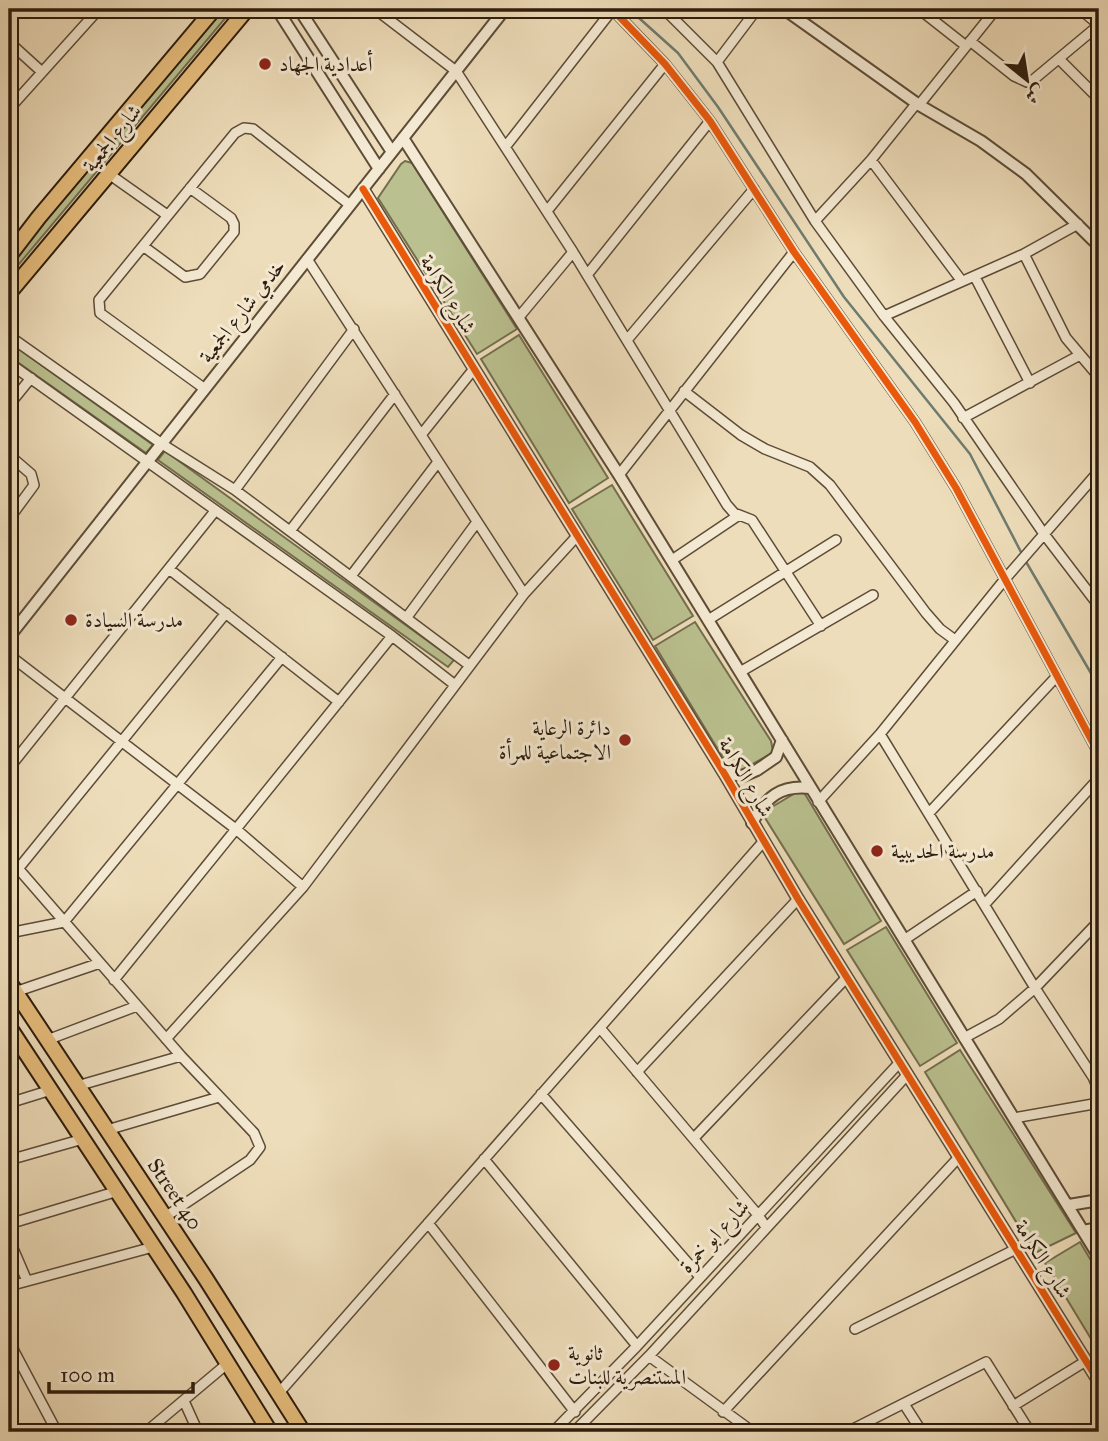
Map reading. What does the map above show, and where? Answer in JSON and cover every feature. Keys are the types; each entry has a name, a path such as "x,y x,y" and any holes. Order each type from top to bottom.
{"main road":[{"name":"شارع الجمعية","path":"9,256 38,217 214,9"},
{"name":"شارع الجمعية","path":"9,293 247,9"},
{"path":"71,179 78,192 92,196"},
{"path":"38,217 52,221 59,233"},
{"name":"Street 40","path":"12,987 303,1432"},
{"path":"9,1027 118,1191 270,1432"},
{"path":"53,1092 66,1094 76,1084"},
{"path":"71,1121 81,1109 93,1110"}],"street":[{"path":"9,109 99,9"},
{"path":"277,9 379,169"},
{"path":"299,9 392,152"},
{"path":"486,9 498,18"},
{"name":"خدمي شارع الجمعية","path":"9,637 505,9"},
{"path":"506,146 613,9 665,64 710,121 793,252 915,422 956,488 1099,754"},
{"path":"664,9 717,62 815,221 884,316 954,403 1044,534 1099,606"},
{"path":"717,62 757,9"},
{"path":"784,9 918,104 981,141 1026,174 1099,246"},
{"path":"919,9 1014,76 1027,82 1033,80 1099,25 1080,9"},
{"path":"815,221 871,160 996,9"},
{"path":"379,10 456,71 587,275 727,505 739,515 752,520 821,626"},
{"path":"9,42 42,72"},
{"path":"1059,59 1099,99"},
{"path":"547,211 665,64"},
{"path":"587,275 710,121"},
{"path":"205,389 100,313 99,300 234,133 244,128 253,129 350,205"},
{"path":"403,138 672,560 1099,1257"},
{"path":"871,160 961,280"},
{"path":"109,174 167,215"},
{"path":"143,246 185,277 200,274 234,232 234,225 231,218 190,188"},
{"name":"شارع الكرامة","path":"363,188 724,773 798,899 1099,1382"},
{"path":"627,340 754,190"},
{"path":"884,316 1024,254 1078,224"},
{"path":"619,475 793,252"},
{"path":"519,317 573,253"},
{"path":"1024,254 1066,338 1099,377"},
{"path":"307,259 524,594"},
{"path":"975,277 1030,383"},
{"path":"235,490 354,329"},
{"path":"9,335 162,444 235,490 469,665"},
{"path":"963,418 1080,355"},
{"path":"9,363 391,636 455,685"},
{"path":"421,435 473,370"},
{"path":"9,405 31,378"},
{"path":"684,391 741,435 765,449 810,467 830,485 926,613 940,629 955,640"},
{"path":"290,531 395,394"},
{"path":"9,455 31,474 34,485 9,519"},
{"path":"351,576 438,462"},
{"path":"818,802 880,734 1005,579 1099,471"},
{"path":"9,768 215,511"},
{"path":"672,560 739,515"},
{"path":"407,617 477,522"},
{"path":"166,1039 303,887 524,594 577,537"},
{"path":"708,620 836,540"},
{"path":"169,569 339,702"},
{"path":"740,672 873,595"},
{"path":"18,869 226,613"},
{"path":"114,979 391,636"},
{"path":"9,655 237,830 303,887"},
{"path":"9,933 64,922 282,657"},
{"path":"929,813 1057,676"},
{"path":"880,734 1035,988 1096,1073 1099,1091"},
{"path":"724,773 743,776 757,770 776,757 782,740"},
{"path":"985,904 1099,778"},
{"path":"752,822 763,803 778,793 793,787 810,788"},
{"path":"278,1394 763,842"},
{"path":"9,858 181,1056 254,1133 260,1147 250,1160 164,1216"},
{"path":"904,940 977,891"},
{"path":"637,1072 798,899"},
{"path":"964,1038 999,1019 1035,988 1099,921"},
{"path":"12,987 100,963"},
{"path":"694,1138 847,977"},
{"path":"47,1040 137,1006"},
{"path":"600,1028 758,1214 766,1227"},
{"path":"76,1084 181,1056"},
{"name":"شارع ابو خمرة","path":"553,1432 638,1346 900,1062"},
{"name":"شارع ابو خمرة","path":"578,1431 907,1075"},
{"path":"9,1103 53,1092"},
{"path":"541,1094 700,1277"},
{"path":"107,1130 219,1097"},
{"path":"1014,1118 1099,1103"},
{"path":"9,1160 83,1139"},
{"path":"723,1412 959,1157"},
{"path":"484,1159 638,1346"},
{"path":"9,1224 118,1191"},
{"path":"1069,1205 1099,1200"},
{"path":"428,1223 575,1412"},
{"path":"1083,1231 1099,1228"},
{"path":"9,1240 27,1281"},
{"path":"9,1286 153,1247"},
{"path":"855,1329 1016,1249"},
{"path":"10,1339 57,1432"},
{"path":"649,1356 753,1432"},
{"path":"1013,1406 1086,1361"},
{"path":"146,1432 228,1363"},
{"path":"847,1432 986,1363 1030,1432"},
{"path":"184,1401 198,1432"},
{"path":"904,1404 922,1432"},
{"path":"564,1422 578,1431"}],"green space":[{"path":"220,9 233,9 9,276 9,261"},
{"path":"405,161 412,163 517,329 477,354 378,198"},
{"path":"519,335 608,478 569,503 481,359"},
{"path":"9,342 153,445 146,453 9,356"},
{"path":"165,451 454,660 448,667 158,460"},
{"path":"612,485 693,616 653,640 572,509"},
{"path":"695,622 771,741 773,751 769,755 738,772 728,766 655,646"},
{"path":"802,789 881,921 844,944 762,813"},
{"path":"886,927 957,1043 920,1066 847,950"},
{"path":"960,1050 1076,1233 1035,1253 925,1072"},
{"path":"1080,1242 1099,1274 1099,1352 1045,1263"}],"waterway":[{"path":"629,9 678,53 718,107 844,297 970,454 1022,554"},
{"path":"1025,560 1099,687"}],"cycle path":[{"path":"612,9 665,64 710,121 794,252 915,422 956,488 1099,754"},
{"path":"363,189 724,773 798,899 1099,1382"}],"place":[{"name":"أعدادية الجهاد","path":"265,64"},
{"name":"مدرسة السيادة","path":"71,620"},
{"name":"دائرة الرعاية الاجتماعية للمرأة","path":"625,740"},
{"name":"مدرسة الحديبية","path":"877,851"},
{"name":"ثانوية المستنصرية للبنات","path":"554,1365"}]}
